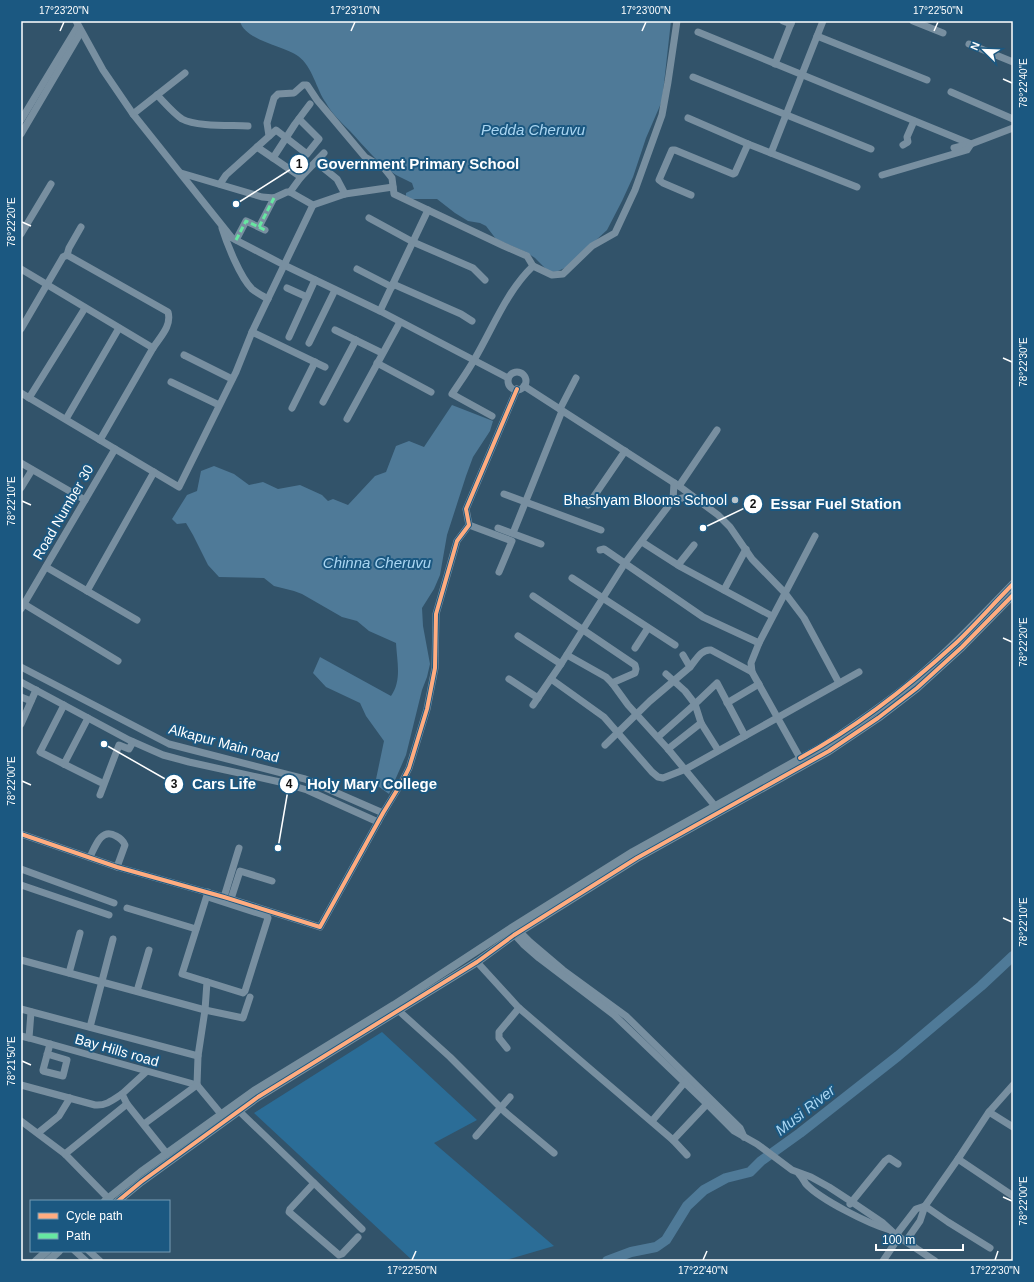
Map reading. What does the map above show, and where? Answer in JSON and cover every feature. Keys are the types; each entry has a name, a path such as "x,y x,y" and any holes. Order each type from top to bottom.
{"main road":[{"path":"107,1199 166,1154 254,1091 514,930 633,852 825,745 912,682 957,642 1013,584"},
{"path":"119,1200 141,1182 258,1097 477,962 514,930 637,858 829,751 878,718 916,688 962,647 1013,595"},
{"path":"36,1261 46,1252"},
{"path":"48,1261 58,1252"}],"street":[{"path":"269,136 268,123 274,98 278,94 294,93 303,85 307,85 317,100 365,157 384,168 392,178 394,194 527,256 533,266 552,275 563,274 592,246 615,233 635,190 662,116 677,21"},
{"path":"775,64 792,23 783,21"},
{"path":"771,153 823,21"},
{"path":"913,21 943,33"},
{"path":"21,134 30,111 78,26"},
{"path":"78,26 103,70 134,114 232,238 508,378 510,386 520,388 561,410 676,484 718,515 730,527 752,559 785,593 804,618 840,683"},
{"path":"698,32 971,144"},
{"path":"817,36 927,80"},
{"path":"969,44 1013,62"},
{"path":"134,114 186,73"},
{"path":"693,77 872,149"},
{"path":"951,92 1013,118"},
{"path":"157,95 175,113 183,119 193,123 248,126"},
{"path":"273,158 310,104"},
{"path":"21,120 30,111"},
{"path":"688,118 748,144 857,187"},
{"path":"220,184 226,175 276,130 307,154 319,139 299,119"},
{"path":"902,145 908,142 907,137 914,120"},
{"path":"954,148 971,144 1013,128"},
{"path":"691,195 663,184 659,180 672,150 733,174 735,173 748,144"},
{"path":"882,175 967,150 971,144"},
{"path":"257,147 301,177"},
{"path":"181,173 262,197 274,198 290,192 301,177 324,153"},
{"path":"316,162 337,179 345,194"},
{"path":"21,234 51,184"},
{"path":"21,393 179,487 232,379 252,332 313,205 345,194 393,187"},
{"path":"290,192 313,205"},
{"path":"236,240 246,221 262,228 274,198"},
{"path":"380,312 428,210"},
{"path":"369,218 413,242 474,268 485,280"},
{"path":"221,224 226,240 245,280 253,290 268,299"},
{"path":"68,255 69,248 81,227"},
{"path":"21,329 63,257 68,255"},
{"path":"68,255 165,309 170,318 169,324 153,348 100,440"},
{"path":"492,416 452,394 474,361 511,291 525,273 533,266"},
{"path":"21,269 153,348"},
{"path":"357,269 461,314 472,321"},
{"path":"289,337 315,280"},
{"path":"287,288 307,298"},
{"path":"309,343 335,290"},
{"path":"30,398 85,308"},
{"path":"347,419 400,322"},
{"path":"66,419 119,328"},
{"path":"335,330 382,353"},
{"path":"252,332 325,367"},
{"path":"323,402 356,340"},
{"path":"184,354 232,379"},
{"path":"292,408 315,362"},
{"path":"377,363 431,392"},
{"path":"208,895 227,898 320,927 409,768 427,709 435,668 436,614 457,541 469,525 466,510 520,388 525,384 525,377 521,373 514,372 508,378"},
{"path":"513,533 561,410 576,378"},
{"path":"171,382 219,405"},
{"path":"533,705 567,655 625,563 674,500 676,484 717,430"},
{"name":"Road Number 30","path":"22,607 115,448"},
{"path":"588,505 625,451"},
{"path":"21,463 85,500"},
{"path":"21,488 32,470"},
{"path":"87,591 154,472"},
{"path":"504,494 601,530"},
{"path":"674,500 692,496"},
{"path":"469,525 512,541 499,572"},
{"path":"498,528 542,544"},
{"path":"800,758 752,672 751,662 772,616 815,536"},
{"path":"642,542 678,565 772,616"},
{"path":"678,565 694,545"},
{"path":"724,590 746,549"},
{"path":"600,550 604,550 625,563 703,617 759,643"},
{"path":"46,567 137,620"},
{"path":"572,578 675,645"},
{"path":"533,596 635,665 635,673 612,683"},
{"path":"22,607 118,661"},
{"path":"634,648 648,628"},
{"path":"518,636 561,664"},
{"path":"606,745 636,714 690,667 702,652 711,650 752,672"},
{"path":"567,655 612,683 636,714 686,769 715,806"},
{"path":"683,656 690,667"},
{"name":"Alkapur Main road","path":"21,667 162,741 305,779 383,813"},
{"path":"551,679 596,710 607,720 658,777 662,778 686,769 859,672"},
{"path":"666,674 695,704 700,723 718,750"},
{"path":"508,679 538,698"},
{"name":"Alkapur Main road","path":"21,682 133,742 170,757 280,782 307,790 378,822"},
{"path":"658,737 717,683 745,736"},
{"path":"727,703 759,684"},
{"path":"21,724 36,690"},
{"path":"21,697 31,701"},
{"path":"64,705 40,752 100,782"},
{"path":"64,764 88,718"},
{"path":"668,749 700,723"},
{"path":"100,795 119,745 129,748 133,742"},
{"path":"170,757 173,745"},
{"path":"90,857 102,836 107,833 112,833 123,841 125,845 117,866"},
{"path":"21,834 208,895 267,916 268,918 245,991 243,993 182,974 208,895"},
{"path":"227,898 239,848"},
{"path":"21,869 114,903"},
{"path":"227,898 240,870 272,881"},
{"path":"21,885 109,915"},
{"path":"127,908 196,929"},
{"path":"514,930 545,959 616,1012 662,1057 740,1128 744,1137"},
{"path":"69,973 80,933"},
{"path":"90,1027 113,939"},
{"path":"138,991 149,950"},
{"path":"21,960 205,1010 243,1018 250,997"},
{"path":"477,962 519,1008 652,1121 687,1155"},
{"path":"207,982 205,1010 198,1056 197,1085 221,1114"},
{"path":"507,1048 499,1038 499,1032 519,1008"},
{"path":"21,1009 198,1056"},
{"path":"399,1011 450,1057 501,1107 554,1152"},
{"path":"29,1038 31,1012"},
{"name":"Bay Hills road","path":"21,1036 197,1085"},
{"path":"47,1054 50,1044"},
{"path":"662,1057 684,1082 734,1131 757,1144 792,1170 823,1184 852,1202 935,1261"},
{"path":"21,1085 95,1105 102,1105 110,1102 122,1094 146,1072"},
{"path":"652,1121 684,1082"},
{"path":"144,1124 197,1085"},
{"path":"898,1236 920,1221 925,1206 989,1112 1013,1085"},
{"path":"122,1094 127,1104 166,1154"},
{"path":"476,1136 510,1097"},
{"path":"38,1133 59,1116 70,1098"},
{"path":"65,1154 127,1104"},
{"path":"673,1140 707,1104"},
{"path":"239,1111 362,1229"},
{"path":"989,1112 1013,1127"},
{"path":"21,1121 65,1154 107,1199"},
{"path":"846,1210 885,1161 889,1158 898,1164"},
{"path":"958,1159 1013,1196"},
{"path":"799,1174 806,1184 815,1192 878,1227 898,1236"},
{"path":"314,1183 290,1209 289,1212 338,1255 342,1254 358,1237"},
{"path":"883,1261 916,1209 925,1206"},
{"path":"925,1206 990,1248"},
{"path":"76,1252 86,1261"},
{"path":"90,1252 100,1261"}],"shaded area":[{"path":"382,1032 477,1120 434,1143 554,1246 503,1261 413,1261 254,1113"}],"water":[{"name":"Pedda Cheruvu","path":"240,21 671,21 662,101 646,138 633,177 622,201 607,230 567,267 552,272 546,269 535,258 526,252 496,239 486,226 480,223 468,221 437,199 411,199 406,196 406,193 414,189 412,183 389,171 383,166 337,118 331,111 311,72 303,61 292,52 256,38 243,28"},
{"name":"Chinna Cheruvu","path":"452,405 493,421 490,431 473,457 447,535 440,575 434,589 422,608 423,626 430,664 406,755 389,794 375,784 384,741 366,716 360,703 326,687 313,673 320,657 391,696 397,684 398,677 396,643 369,631 357,621 342,617 302,594 274,586 264,578 219,577 208,565 186,523 177,524 172,519 187,495 197,491 201,471 214,466 234,474 249,485 263,482 278,489 300,485 322,495 328,501 333,499 348,505 375,476 386,472 396,446 409,441 424,447"}],"waterway":[{"name":"Musi River","path":"607,1261 631,1252 656,1247 666,1240 687,1206 704,1190 726,1178 750,1172 761,1161 800,1133 898,1056 981,986 1013,956"}],"marked path":[{"path":"259,227 274,198"},
{"path":"236,240 246,221 265,230"}],"cycle path":[{"path":"21,834 117,867 224,897 320,927 409,768 427,709 435,668 436,614 457,541 469,525 466,509 517,389"},
{"path":"800,758 862,720 901,691 956,643 1013,584"},
{"path":"119,1200 141,1182 258,1097 477,962 514,935 637,858 829,751 878,718 917,688 962,647 1013,595"}],"place":[{"name":"Government Primary School","path":"236,204"},
{"name":"Bhashyam Blooms School","path":"735,500"},
{"name":"Essar Fuel Station","path":"703,528"},
{"name":"Cars Life","path":"104,744"},
{"name":"Holy Mary College","path":"278,848"}]}
